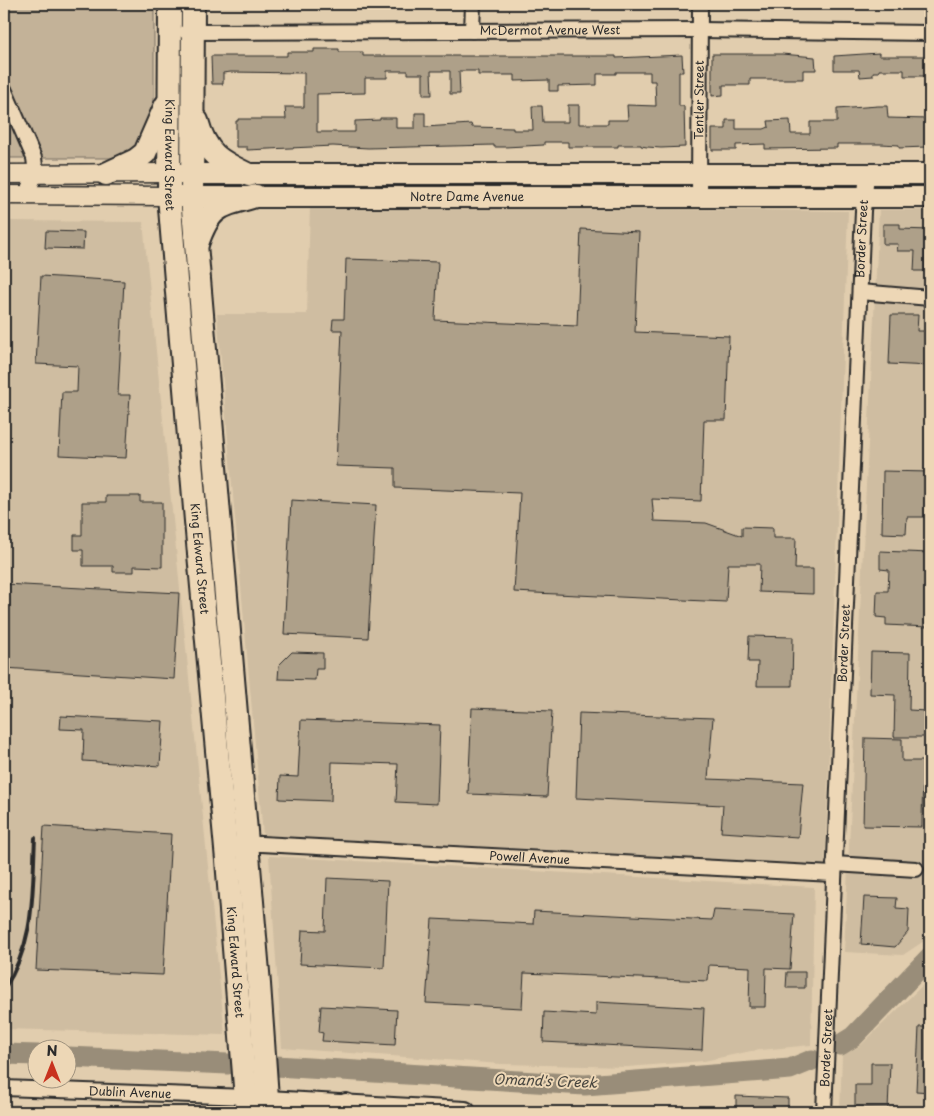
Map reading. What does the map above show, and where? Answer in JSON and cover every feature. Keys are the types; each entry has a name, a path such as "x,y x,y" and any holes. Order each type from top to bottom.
{"main road":[{"name":"King Edward Street","path":"170,4 169,196 212,700 237,845"},
{"name":"King Edward Street","path":"193,4 192,197 235,698 237,845 257,1106"},
{"path":"106,174 136,160 145,152 170,98"},
{"path":"193,108 205,145 252,185 212,214 204,223 197,245"},
{"name":"Notre Dame Avenue","path":"168,174 192,174 252,185 699,196 930,197"},
{"name":"Notre Dame Avenue","path":"169,196 192,197 252,185 699,174 930,174"},
{"path":"212,700 235,698"},
{"name":"Dublin Avenue","path":"257,1106 465,1112"}],"street":[{"path":"472,31 473,4"},
{"name":"Tentler Street","path":"699,196 700,4"},
{"name":"McDermot Avenue West","path":"170,32 701,30 930,33"},
{"path":"4,89 34,158 36,174 26,195"},
{"name":"Notre Dame Avenue","path":"4,174 168,174"},
{"name":"Border Street","path":"824,1112 864,197 867,175"},
{"name":"Notre Dame Avenue","path":"4,195 169,196"},
{"path":"860,292 930,298"},
{"name":"Powell Avenue","path":"237,845 834,869 916,869"},
{"name":"Dublin Avenue","path":"4,1088 257,1106"}],"shaded area":[{"path":"4,4 154,4 154,147 143,158 4,158"},
{"path":"310,205 848,211 825,865 263,835 217,314 307,314"},
{"path":"879,210 930,210 930,937 903,955 844,952"},
{"path":"4,221 143,222 225,1035 4,1029"},
{"path":"269,856 814,887 811,1045 751,1051 704,1061 627,1067 501,1064 282,1048"},
{"path":"930,978 930,1112 840,1112 842,1055 860,1046"},
{"path":"4,1103 111,1112 4,1112"}],"building":[{"path":"314,49 339,49 339,52 363,52 363,56 616,56 616,58 682,55 683,72 679,72 679,106 684,106 685,147 661,148 641,145 618,145 618,147 568,147 568,142 544,142 544,145 505,147 494,147 494,145 368,148 333,146 247,150 247,147 236,147 236,121 238,119 286,119 285,107 304,107 304,73 231,72 223,73 223,84 212,84 211,56 287,56 287,52 314,52","holes":["387,71 408,71 408,74 423,74 423,95 432,95 431,71 450,71 450,94 460,94 459,71 478,71 478,75 515,75 515,81 549,80 549,91 558,91 558,86 597,85 597,74 650,72 650,81 655,81 656,106 627,105 628,120 608,120 608,124 579,124 579,105 568,105 568,122 543,122 542,106 532,106 533,130 472,127 471,124 425,127 425,113 415,113 415,128 396,128 396,118 380,118 380,120 355,121 355,132 317,132 317,94 365,93 365,78 387,78"]},
{"path":"879,53 879,56 930,56 930,76 904,76 904,70 879,70 879,72 873,72 873,76 860,77 859,70 834,70 834,56"},
{"path":"712,54 782,54 815,57 816,70 803,70 803,79 750,79 750,85 723,85 723,95 712,96"},
{"path":"887,106 888,118 928,119 927,147 899,148 899,145 837,144 837,148 765,149 765,144 736,145 736,150 712,150 712,129 726,129 726,120 736,120 736,129 764,129 769,127 768,121 790,120 791,134 810,134 810,122 837,122 837,109"},
{"path":"883,224 900,224 900,229 930,230 930,245 925,245 925,271 914,271 915,251 897,251 898,244 883,244"},
{"path":"581,229 639,232 635,332 729,336 726,420 704,420 701,501 652,499 654,521 706,523 742,536 742,527 773,528 773,538 796,538 795,569 813,569 813,594 759,592 760,564 728,564 726,602 514,592 520,493 395,488 395,468 336,466 342,330 332,330 333,319 344,319 346,259 438,262 435,320 577,326"},
{"path":"46,231 84,232 83,249 45,248"},
{"path":"41,276 124,281 118,395 130,395 126,458 59,455 62,392 77,392 78,366 36,364"},
{"path":"891,315 918,315 917,331 930,331 930,366 889,364"},
{"path":"883,471 930,472 930,517 907,517 906,534 882,533"},
{"path":"106,496 140,496 140,502 162,502 162,567 134,566 134,572 113,572 113,566 83,566 83,550 74,550 74,535 82,535 82,502 106,502"},
{"path":"291,500 376,505 368,638 284,634"},
{"path":"880,551 930,553 928,627 886,625 886,618 876,617 877,591 888,591 889,570 880,569"},
{"path":"4,584 179,593 174,679 4,668"},
{"path":"749,636 793,637 792,686 757,686 758,662 748,662"},
{"path":"292,652 323,653 323,669 316,669 315,680 278,679 279,665"},
{"path":"871,652 910,653 909,710 926,711 925,737 894,737 895,695 870,694"},
{"path":"472,708 552,711 547,797 468,794"},
{"path":"579,713 713,718 708,779 803,783 798,837 721,832 723,805 576,798"},
{"path":"61,716 163,721 160,766 83,761 84,730 60,729"},
{"path":"301,720 440,725 437,804 396,802 398,764 332,762 331,801 279,799 280,776 298,777"},
{"path":"865,738 902,739 902,761 923,761 922,827 863,826"},
{"path":"44,826 171,834 163,975 36,970"},
{"path":"327,878 388,881 384,968 300,964 302,930 325,931"},
{"path":"864,897 897,898 896,908 909,909 908,932 895,947 861,944"},
{"path":"714,910 794,914 790,969 766,968 765,1007 749,1007 750,967 709,965 708,981 524,973 522,1008 426,1003 432,919 533,924 534,911 712,920"},
{"path":"787,972 805,972 805,988 786,988"},
{"path":"596,1002 704,1008 702,1050 543,1042 544,1012 596,1015"},
{"path":"321,1006 397,1010 395,1045 322,1041 323,1033 319,1032"},
{"path":"919,1027 930,1027 930,1092 916,1091"},
{"path":"871,1063 890,1063 888,1109 855,1108 855,1085 871,1085"},
{"path":"736,1096 788,1098 788,1111 736,1109"}],"waterway":[{"name":"Omand's Creek","path":"840,1045 853,1037 930,957"},
{"name":"Omand's Creek","path":"4,1054 28,1055"},
{"name":"Omand's Creek","path":"78,1057 228,1064"},
{"name":"Omand's Creek","path":"276,1066 585,1085 790,1069 812,1060"}],"railway":[{"path":"4,989 22,953 27,935 32,897 35,838"}]}
